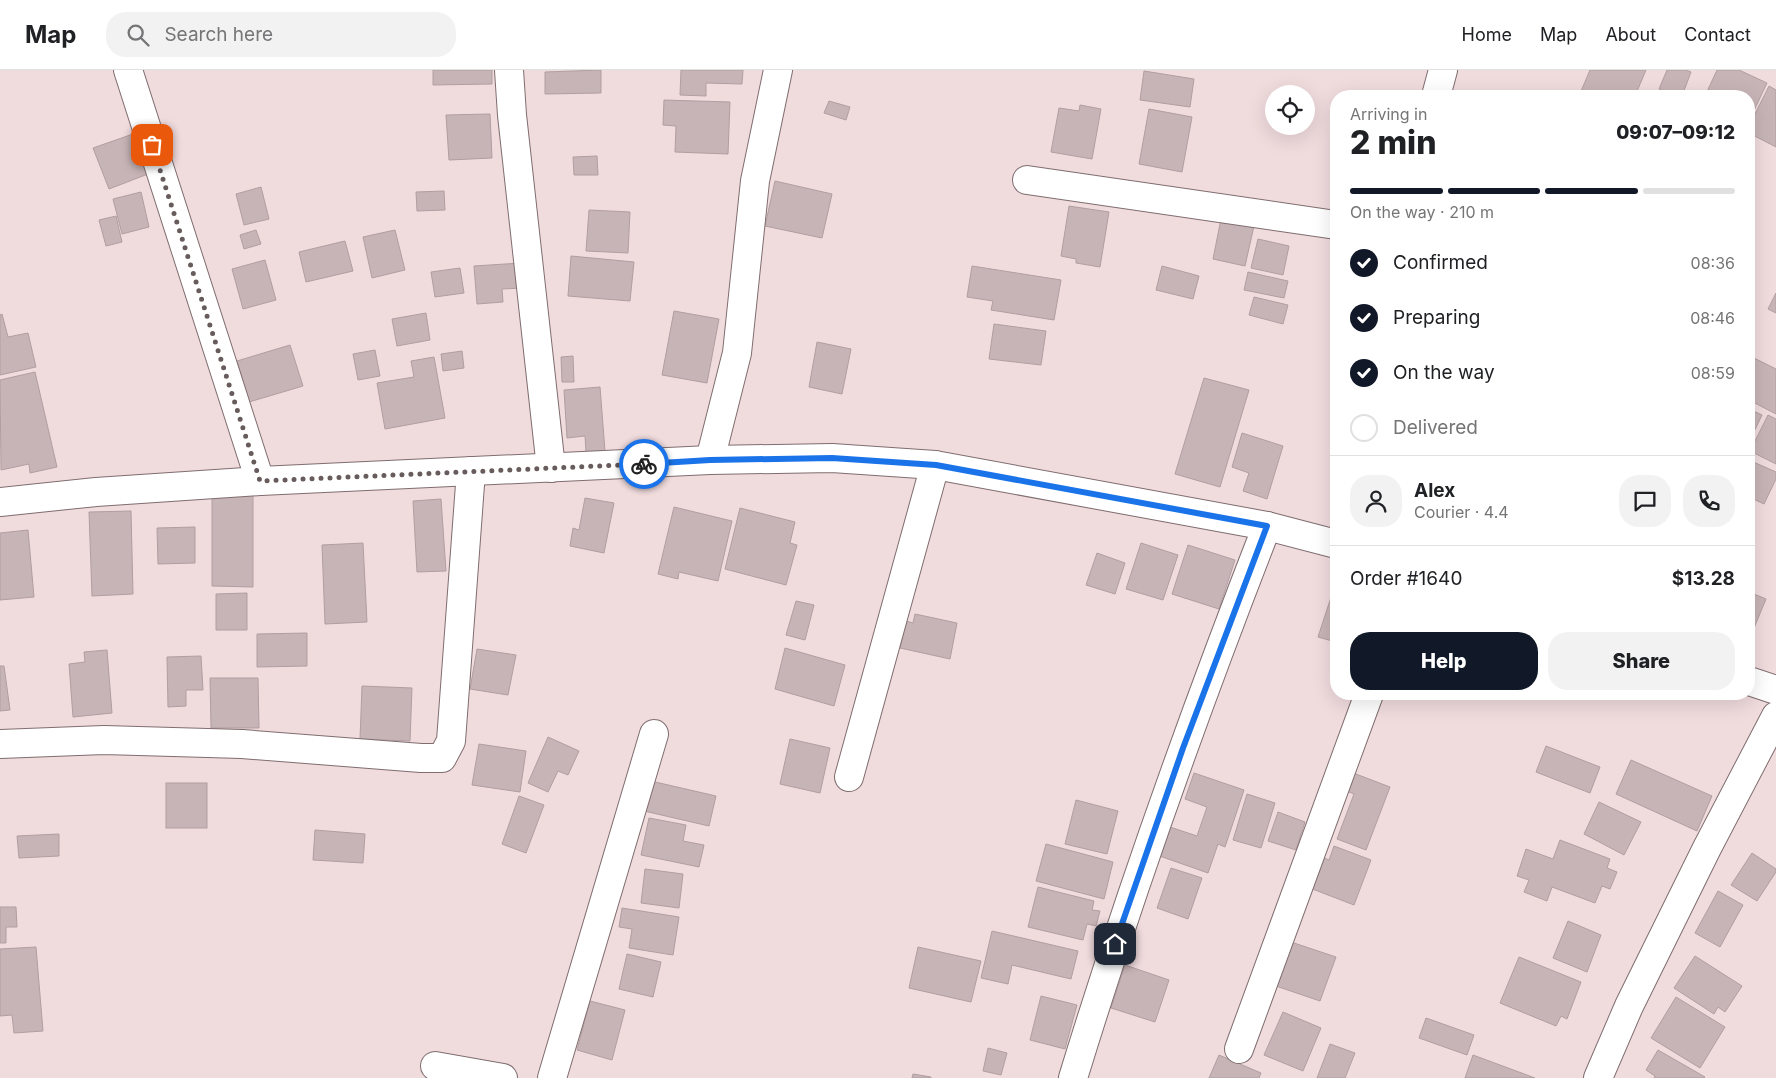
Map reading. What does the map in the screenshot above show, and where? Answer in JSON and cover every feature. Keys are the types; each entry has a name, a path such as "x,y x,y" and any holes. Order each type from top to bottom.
{"street":[{"path":"128,70 260,481"},
{"path":"509,70 513,124 551,468"},
{"path":"710,460 737,353 755,181 778,70"},
{"path":"1438,90 1443,70"},
{"path":"1027,180 1330,224"},
{"path":"0,502 96,492 260,481 710,460 832,458 936,465 1267,526 1330,542"},
{"path":"849,777 936,465"},
{"path":"0,744 104,740 242,744 420,758 442,758 451,741 471,471"},
{"path":"1073,1078 1109,961 1183,748 1267,526"},
{"path":"1755,683 1776,690"},
{"path":"1239,1048 1367,700"},
{"path":"1598,1078 1629,1006 1707,848 1775,719"},
{"path":"552,1078 654,734"},
{"path":"435,1066 503,1078"}],"building":[{"path":"433,70 492,70 492,84 433,85"},
{"path":"601,70 601,93 545,94 545,72"},
{"path":"681,70 743,70 742,84 706,83 706,96 680,95"},
{"path":"1590,70 1646,70 1638,90 1582,90"},
{"path":"1667,70 1686,70 1691,72 1684,90 1659,89"},
{"path":"1717,70 1739,70 1767,83 1755,108 1755,90 1708,90"},
{"path":"1144,71 1194,79 1190,107 1140,100"},
{"path":"1769,86 1776,90 1776,147 1755,136 1755,114"},
{"path":"664,100 730,102 728,154 675,152 676,126 663,125"},
{"path":"829,101 850,107 846,120 824,113"},
{"path":"1080,105 1101,109 1092,159 1051,152 1059,108 1079,111"},
{"path":"1149,109 1192,117 1182,172 1139,164"},
{"path":"490,114 492,158 449,160 446,115"},
{"path":"133,134 148,174 109,189 93,148"},
{"path":"597,156 598,175 574,175 573,157"},
{"path":"775,181 832,194 822,238 765,226"},
{"path":"261,187 269,219 244,225 236,194"},
{"path":"444,191 445,210 417,211 416,192"},
{"path":"141,192 149,227 122,234 113,199"},
{"path":"1069,206 1109,212 1100,267 1076,263 1076,259 1061,256"},
{"path":"589,210 630,212 628,253 586,251"},
{"path":"116,216 122,242 106,246 99,220"},
{"path":"1221,219 1254,226 1245,266 1213,259"},
{"path":"256,230 261,244 244,249 240,235"},
{"path":"395,230 405,270 372,278 363,237"},
{"path":"1258,239 1289,246 1283,275 1251,268"},
{"path":"345,241 353,271 306,282 299,252"},
{"path":"571,256 634,262 630,301 568,296"},
{"path":"265,260 276,300 243,309 232,269"},
{"path":"521,263 522,288 502,289 503,302 477,304 474,266"},
{"path":"972,266 1061,280 1054,320 991,310 993,301 967,297"},
{"path":"1162,266 1199,276 1193,299 1156,290"},
{"path":"460,268 464,293 435,297 431,272"},
{"path":"1248,272 1288,281 1284,298 1244,290"},
{"path":"1776,293 1776,313 1768,309"},
{"path":"1254,297 1288,305 1283,324 1249,315"},
{"path":"674,311 719,319 707,383 662,375"},
{"path":"426,313 430,340 397,346 392,319"},
{"path":"2,314 8,337 28,333 36,367 0,375 0,315"},
{"path":"994,324 1046,331 1041,365 989,359"},
{"path":"817,342 851,349 842,394 809,387"},
{"path":"290,345 303,386 249,402 237,361"},
{"path":"375,350 380,376 358,380 353,354"},
{"path":"462,351 464,368 443,371 441,354"},
{"path":"573,356 574,382 562,382 561,357"},
{"path":"434,357 445,418 385,429 377,383 414,377 411,361"},
{"path":"1755,358 1776,369 1776,414 1755,403"},
{"path":"35,372 57,467 30,473 29,464 1,470 0,380"},
{"path":"1204,378 1249,390 1220,487 1175,474"},
{"path":"600,387 605,451 586,452 585,436 567,438 564,390"},
{"path":"1755,412 1762,415 1755,430"},
{"path":"1768,415 1776,419 1776,464 1755,454 1755,441"},
{"path":"1242,433 1283,446 1267,499 1243,491 1249,473 1232,467"},
{"path":"1755,463 1776,472 1776,479 1764,504 1755,500"},
{"path":"212,495 253,495 253,587 212,586"},
{"path":"585,498 614,503 604,553 570,546 573,528 579,530"},
{"path":"441,499 446,571 417,572 413,501"},
{"path":"674,507 732,521 718,581 679,572 678,579 658,574"},
{"path":"740,508 795,522 790,543 797,545 786,585 725,569"},
{"path":"131,511 133,594 92,596 89,512"},
{"path":"195,527 195,563 158,564 157,528"},
{"path":"28,530 34,597 0,600 0,533"},
{"path":"363,543 367,622 325,624 322,545"},
{"path":"1141,543 1178,555 1163,600 1126,589"},
{"path":"1188,545 1235,560 1219,609 1172,594"},
{"path":"1097,553 1125,563 1115,594 1086,585"},
{"path":"247,593 247,630 216,630 216,594"},
{"path":"1755,594 1766,599 1755,626"},
{"path":"1330,600 1330,640 1318,637"},
{"path":"796,601 814,605 805,640 786,635"},
{"path":"915,614 957,623 950,659 900,648 906,621 913,623"},
{"path":"307,633 307,666 257,667 257,634"},
{"path":"785,648 845,665 834,706 775,689"},
{"path":"477,649 516,655 508,695 470,689"},
{"path":"107,650 112,713 73,717 69,664 85,662 84,652"},
{"path":"201,656 203,690 186,690 186,706 168,707 167,657"},
{"path":"0,666 4,666 10,710 0,711"},
{"path":"210,678 258,678 259,728 211,728"},
{"path":"362,686 412,688 410,741 360,739"},
{"path":"548,737 579,751 568,775 558,771 548,792 528,783"},
{"path":"790,739 830,748 820,793 780,784"},
{"path":"479,744 526,751 520,792 472,785"},
{"path":"1546,746 1600,767 1590,793 1536,772"},
{"path":"1631,760 1712,796 1697,831 1616,794"},
{"path":"1348,771 1390,787 1366,850 1337,839 1354,794 1342,789"},
{"path":"1194,773 1244,790 1225,847 1218,844 1208,873 1154,854 1164,825 1197,836 1207,807 1185,799"},
{"path":"651,781 716,796 709,826 644,811"},
{"path":"166,783 207,783 207,828 166,828"},
{"path":"1247,794 1275,803 1261,848 1233,840"},
{"path":"519,796 544,805 526,853 502,844"},
{"path":"1076,800 1118,811 1107,854 1065,844"},
{"path":"1599,802 1641,822 1624,855 1584,834"},
{"path":"1278,812 1305,822 1296,850 1268,841"},
{"path":"649,818 686,825 683,841 704,845 699,867 641,855"},
{"path":"315,830 365,834 363,863 313,860"},
{"path":"59,834 59,856 19,858 17,836"},
{"path":"1560,840 1610,859 1607,868 1617,872 1610,889 1602,886 1595,903 1552,887 1547,901 1524,892 1529,880 1517,876 1526,849 1553,859"},
{"path":"1046,844 1113,862 1104,899 1036,881"},
{"path":"1334,846 1371,860 1354,905 1302,885 1315,854 1329,860"},
{"path":"1752,853 1776,869 1776,872 1757,901 1731,885"},
{"path":"1171,868 1202,878 1188,919 1157,908"},
{"path":"645,869 683,874 679,908 641,903"},
{"path":"1038,887 1094,901 1092,910 1100,911 1096,926 1087,924 1083,940 1028,927"},
{"path":"1718,891 1743,905 1720,947 1695,933"},
{"path":"0,907 16,907 17,927 6,927 6,943 0,943"},
{"path":"622,908 679,917 673,955 629,948 632,929 619,927"},
{"path":"1568,921 1601,935 1587,972 1553,958"},
{"path":"992,931 1078,951 1071,979 1012,965 1008,984 981,978"},
{"path":"1288,941 1336,957 1320,1001 1273,985"},
{"path":"36,947 43,1031 14,1033 12,1015 0,1016 0,949"},
{"path":"918,947 981,961 971,1002 909,988"},
{"path":"627,954 661,962 653,997 619,989"},
{"path":"1695,956 1742,986 1725,1012 1718,1007 1714,1014 1674,988"},
{"path":"1519,957 1581,982 1567,1019 1561,1016 1556,1026 1500,1003"},
{"path":"1125,965 1169,980 1155,1022 1111,1008"},
{"path":"1041,996 1077,1005 1065,1049 1030,1040"},
{"path":"1676,997 1725,1027 1700,1068 1651,1038"},
{"path":"590,1001 625,1010 612,1060 577,1050"},
{"path":"1283,1012 1321,1028 1303,1071 1264,1055"},
{"path":"1426,1018 1474,1035 1467,1055 1419,1038"},
{"path":"1330,1044 1355,1053 1345,1078 1317,1078"},
{"path":"988,1048 1007,1053 1001,1075 983,1071"},
{"path":"1658,1050 1705,1077 1654,1078 1655,1076 1646,1070"},
{"path":"1219,1055 1261,1073 1259,1078 1209,1078"},
{"path":"1473,1055 1535,1078 1465,1078"},
{"path":"913,1074 931,1077 931,1078 912,1078"}],"way so far":[{"path":"152,145 260,481 644,464"}],"route":[{"path":"644,464 710,460 832,458 936,465 1267,526 1183,748 1115,944"}]}
